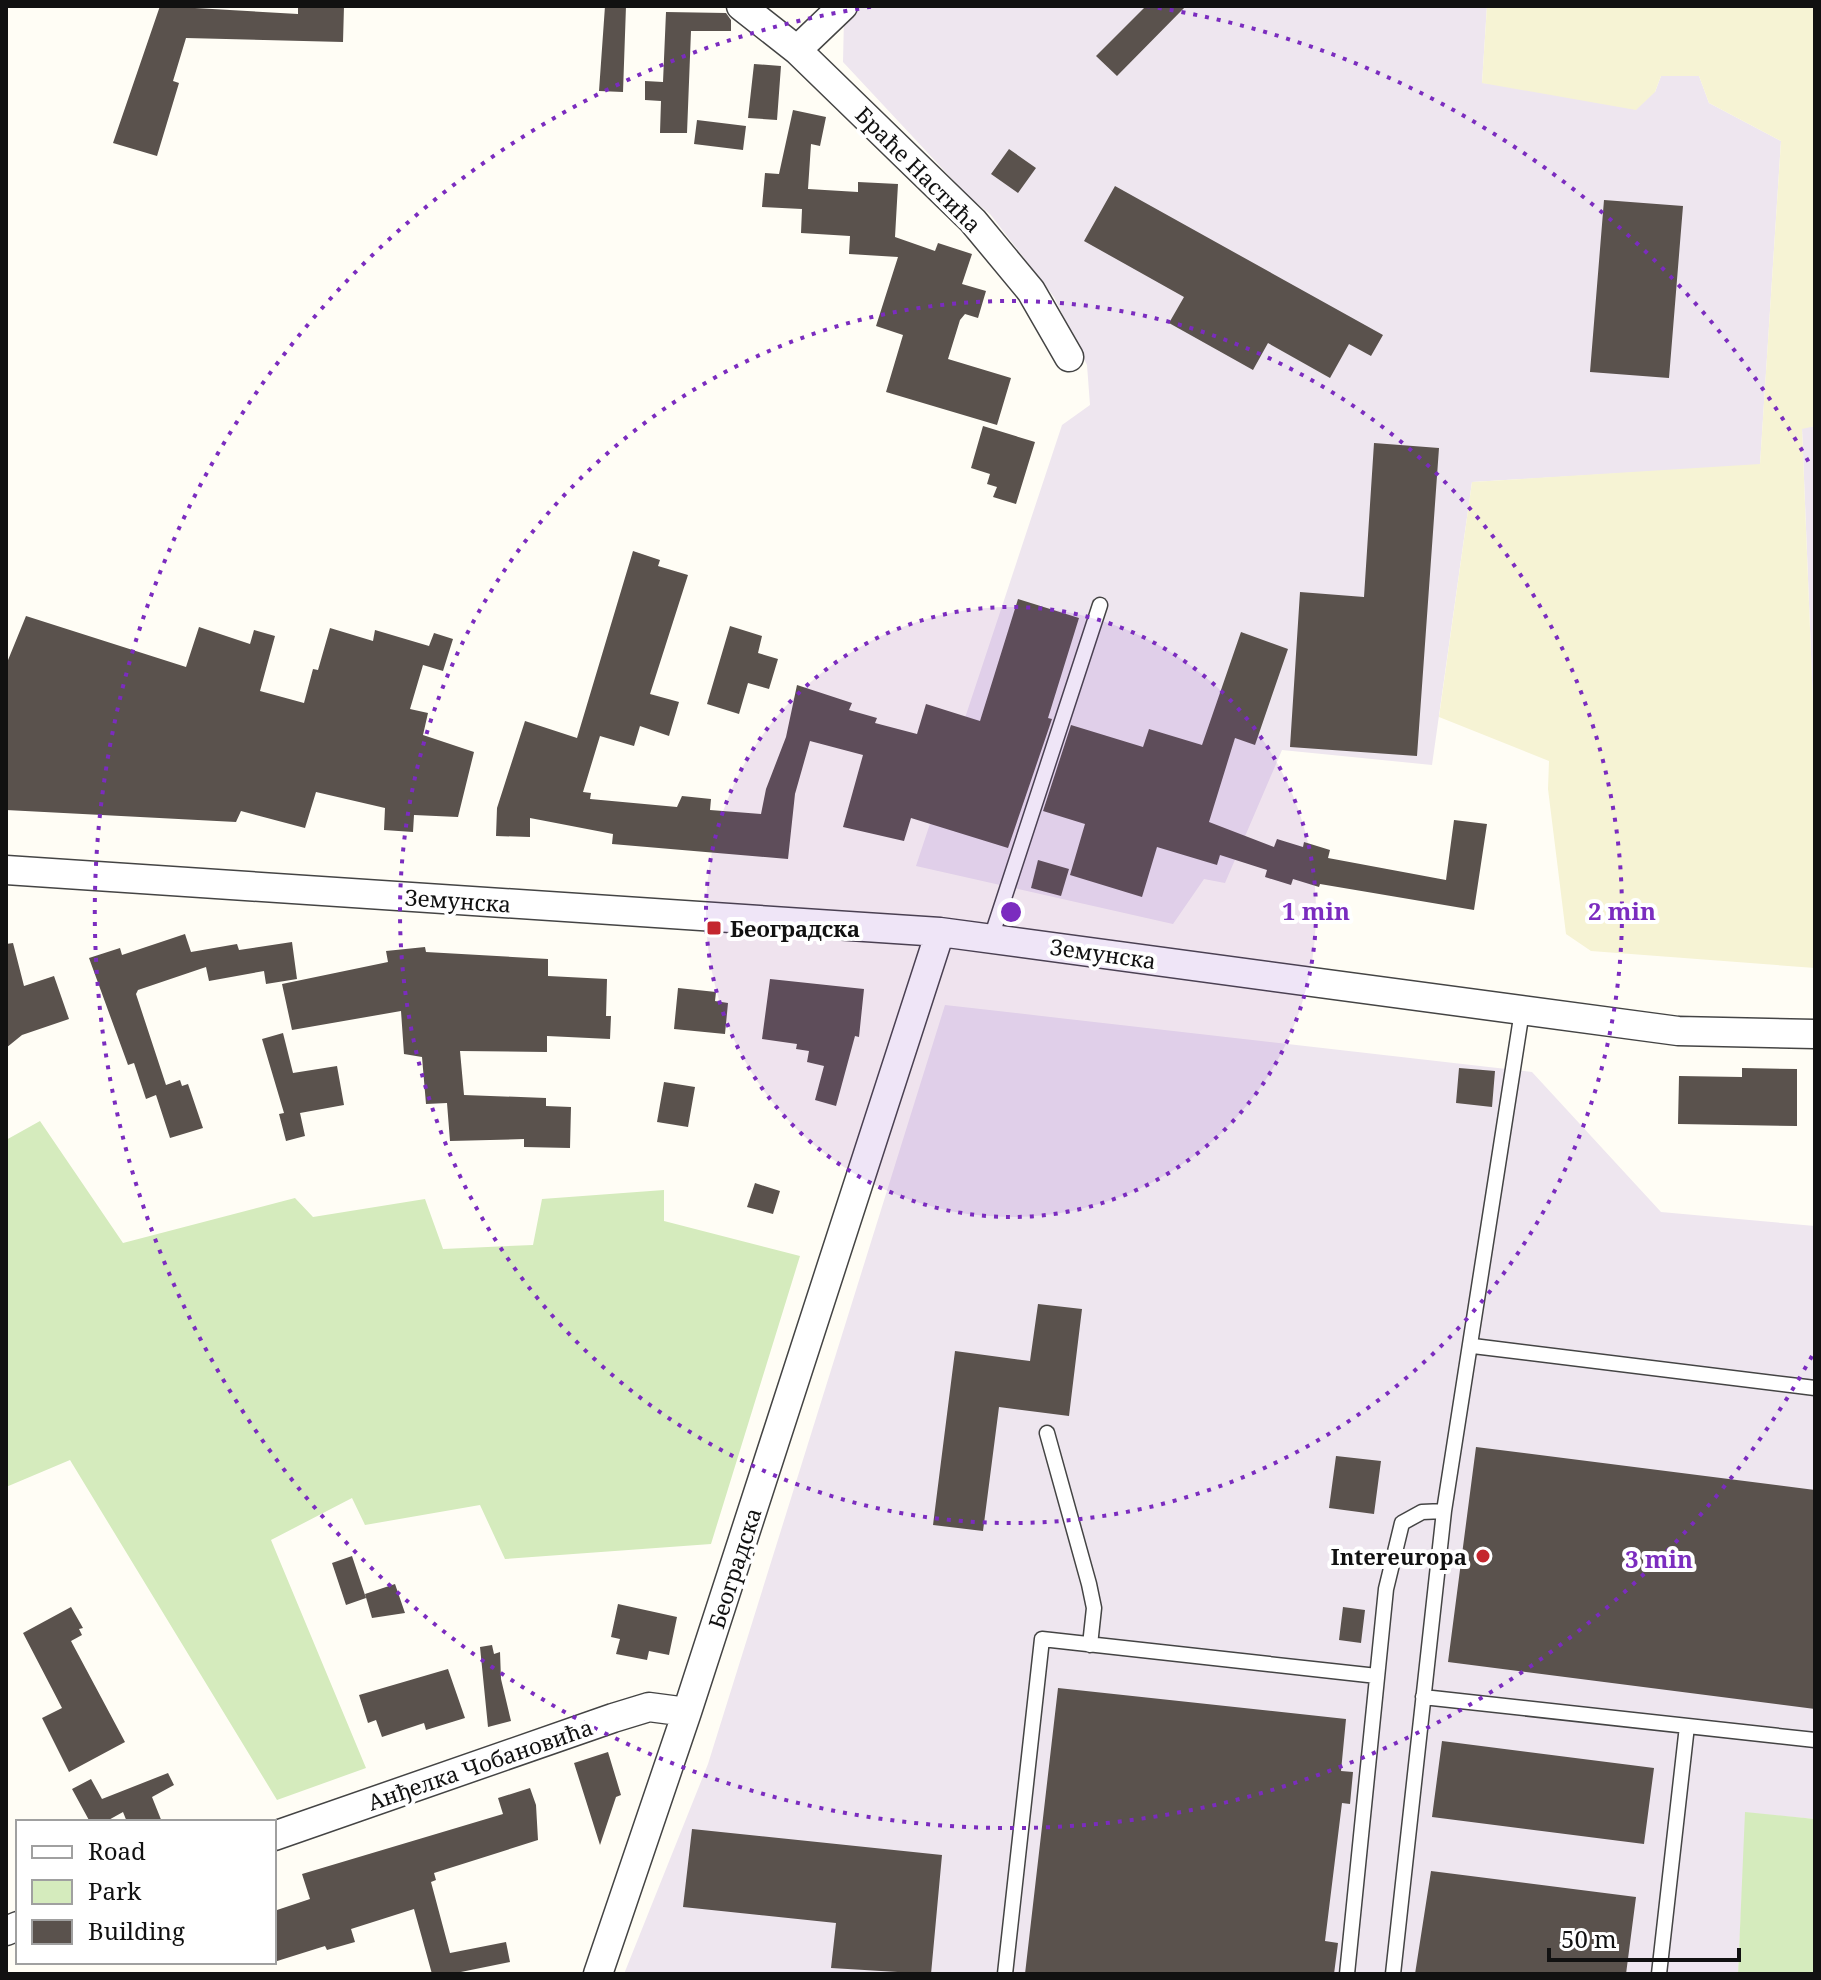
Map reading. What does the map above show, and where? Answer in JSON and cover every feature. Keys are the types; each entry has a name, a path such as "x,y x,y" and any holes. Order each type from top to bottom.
{"street":[{"name":"Браће Настића","path":"741,6 797,50 929,177 1006,258 1031,291 1069,357"},
{"path":"797,50 843,6"},
{"name":"Земунска","path":"6,870 940,932 1678,1031 1815,1034"},
{"name":"Београдска","path":"598,1974 687,1712 940,932"},
{"name":"Анђелка Чобановића","path":"276,1835 649,1707 687,1712"}],"lane":[{"path":"991,938 1100,605"},
{"path":"1393,1974 1444,1511 1473,1346 1522,1011"},
{"path":"1473,1346 1815,1388"},
{"path":"1047,1433 1094,1608 1090,1645"},
{"path":"1347,1974 1386,1589 1402,1523 1422,1512 1444,1511"},
{"path":"1005,1974 1042,1639 1377,1676"},
{"path":"1423,1697 1815,1740"},
{"path":"1659,1974 1687,1726"}],"shaded area":[{"path":"856,6 1487,6 1482,83 1655,92 1661,76 1699,76 1709,103 1781,141 1760,465 1472,482 1432,765 1282,750 1225,883 1204,879 1173,924 916,866 1062,425 1090,405 1087,365 1054,297 990,214 968,196 843,62 844,17"},
{"path":"1487,6 1815,6 1815,426 1802,429 1815,753 1815,968 1591,951 1566,934 1548,789 1549,761 1439,717 1472,482 1760,464 1781,141 1709,103 1699,76 1661,76 1655,92 1636,110 1482,83"},
{"path":"1815,426 1815,753 1802,428"},
{"path":"945,1005 1532,1072 1661,1212 1815,1226 1815,1819 1746,1813 1738,1974 624,1974 708,1764"}],"green space":[{"path":"40,1121 123,1243 295,1198 313,1217 425,1199 443,1249 533,1245 542,1199 664,1190 664,1221 800,1256 711,1544 505,1559 480,1505 365,1525 352,1498 271,1540 366,1768 277,1800 70,1460 6,1487 6,1140"},
{"path":"1745,1812 1815,1819 1815,1974 1738,1974"}],"building":[{"path":"160,6 298,14 298,6 344,6 343,42 186,38 173,81 179,83 157,156 113,143"},
{"path":"605,6 626,6 623,92 599,91"},
{"path":"1146,6 1186,6 1117,76 1096,56"},
{"path":"666,12 726,13 731,20 731,31 691,31 687,133 660,133 661,101 645,100 645,81 663,82"},
{"path":"754,64 781,66 777,120 748,118"},
{"path":"793,110 826,117 820,146 811,144 808,189 858,192 858,182 898,184 895,237 935,251 938,243 972,254 962,284 986,291 978,318 965,314 960,320 948,359 1011,378 997,425 886,392 903,335 876,326 898,257 849,254 850,236 801,233 802,209 762,207 765,173 779,174"},
{"path":"697,120 746,126 743,150 694,144"},
{"path":"1009,149 1036,168 1018,193 991,174"},
{"path":"1115,186 1383,335 1371,356 1349,344 1330,378 1268,343 1253,370 1169,323 1184,297 1084,241"},
{"path":"1604,200 1683,206 1669,378 1590,372"},
{"path":"983,426 1035,442 1016,504 993,497 997,487 987,484 990,474 971,468"},
{"path":"1374,443 1439,448 1417,756 1290,747 1300,592 1364,597"},
{"path":"633,551 660,560 658,566 688,575 650,694 679,702 669,736 640,726 634,746 600,736 583,792 591,793 590,799 677,807 682,796 711,799 710,810 761,814 766,789 786,737 797,685 852,703 849,710 877,718 875,723 917,734 926,704 980,721 1018,599 1079,618 1048,718 1052,719 1008,848 911,818 904,841 843,827 863,755 810,741 795,794 788,859 612,844 613,834 530,818 530,837 496,836 497,808 525,721 577,738"},
{"path":"26,616 186,667 199,627 250,644 254,630 275,636 260,691 304,703 313,669 318,670 330,628 373,641 375,630 429,646 434,633 453,639 443,671 423,665 410,709 428,713 423,735 474,752 458,817 414,815 413,832 384,830 385,808 316,792 305,828 241,811 236,822 6,810 6,665"},
{"path":"730,626 762,636 758,653 778,659 769,689 748,683 739,714 707,704"},
{"path":"1241,632 1288,649 1255,745 1235,738 1209,822 1274,847 1277,839 1303,847 1304,842 1330,850 1328,858 1446,880 1454,820 1487,824 1474,910 1320,884 1319,887 1293,879 1291,885 1265,877 1267,870 1220,855 1217,865 1157,847 1142,897 1070,875 1085,824 1043,811 1071,725 1143,747 1149,729 1202,745"},
{"path":"1038,860 1069,869 1061,896 1031,888"},
{"path":"185,934 191,952 237,944 239,950 292,942 297,979 266,984 264,971 209,981 206,967 138,990 136,994 166,1085 180,1080 182,1086 188,1084 203,1128 170,1138 156,1095 146,1099 134,1063 128,1065 89,958 120,948 122,955"},
{"path":"13,943 24,986 54,976 69,1019 22,1035 6,1048 6,944"},
{"path":"425,947 426,952 548,959 548,976 607,979 606,1016 611,1016 610,1039 547,1036 547,1052 460,1051 464,1095 546,1098 546,1106 571,1107 570,1148 524,1147 524,1139 450,1141 447,1103 426,1104 422,1057 404,1054 401,1011 292,1030 282,984 388,962 386,951"},
{"path":"770,979 864,989 859,1037 855,1036 836,1106 815,1100 824,1066 807,1062 809,1051 796,1049 797,1044 762,1039"},
{"path":"678,988 716,992 715,1001 728,1003 725,1034 674,1029"},
{"path":"283,1033 293,1073 337,1066 344,1105 300,1113 305,1136 286,1141 279,1114 284,1113 262,1039"},
{"path":"1459,1068 1495,1071 1492,1107 1456,1103"},
{"path":"1742,1068 1797,1069 1797,1126 1678,1124 1679,1076 1742,1077"},
{"path":"664,1082 695,1087 688,1127 657,1122"},
{"path":"755,1183 780,1191 773,1214 747,1207"},
{"path":"1038,1304 1082,1309 1069,1416 999,1407 983,1531 933,1525 955,1351 1030,1361"},
{"path":"1476,1447 1815,1490 1815,1709 1448,1662"},
{"path":"1336,1456 1381,1461 1374,1514 1329,1508"},
{"path":"352,1556 366,1598 346,1605 332,1563"},
{"path":"395,1584 405,1613 372,1618 365,1594"},
{"path":"618,1604 677,1617 669,1655 649,1651 647,1660 616,1654 620,1639 611,1637"},
{"path":"71,1607 83,1628 79,1629 82,1635 71,1641 125,1742 69,1772 42,1718 62,1708 23,1633"},
{"path":"1343,1607 1365,1610 1361,1643 1339,1640"},
{"path":"492,1645 494,1654 500,1652 501,1679 511,1721 488,1727 480,1647"},
{"path":"448,1669 465,1718 426,1730 424,1723 382,1737 376,1720 368,1723 359,1695"},
{"path":"1058,1688 1346,1719 1341,1771 1353,1772 1350,1804 1342,1803 1325,1941 1338,1943 1334,1974 1025,1974"},
{"path":"1442,1741 1654,1768 1644,1844 1432,1817"},
{"path":"608,1752 621,1795 616,1797 600,1845 574,1763"},
{"path":"168,1773 174,1785 152,1797 161,1820 126,1820 123,1812 109,1820 89,1820 72,1789 91,1779 102,1799"},
{"path":"530,1788 536,1805 538,1840 434,1873 436,1880 431,1882 450,1953 506,1942 510,1962 451,1974 432,1974 414,1909 351,1929 355,1942 327,1950 325,1946 276,1961 276,1910 310,1899 302,1874 503,1814 498,1798"},
{"path":"692,1829 942,1855 931,1974 831,1968 836,1923 683,1907"},
{"path":"1431,1871 1636,1897 1626,1974 1415,1974"}],"place":[{"name":"Београдска","path":"714,928"},
{"name":"Intereuropa","path":"1483,1556"}]}
